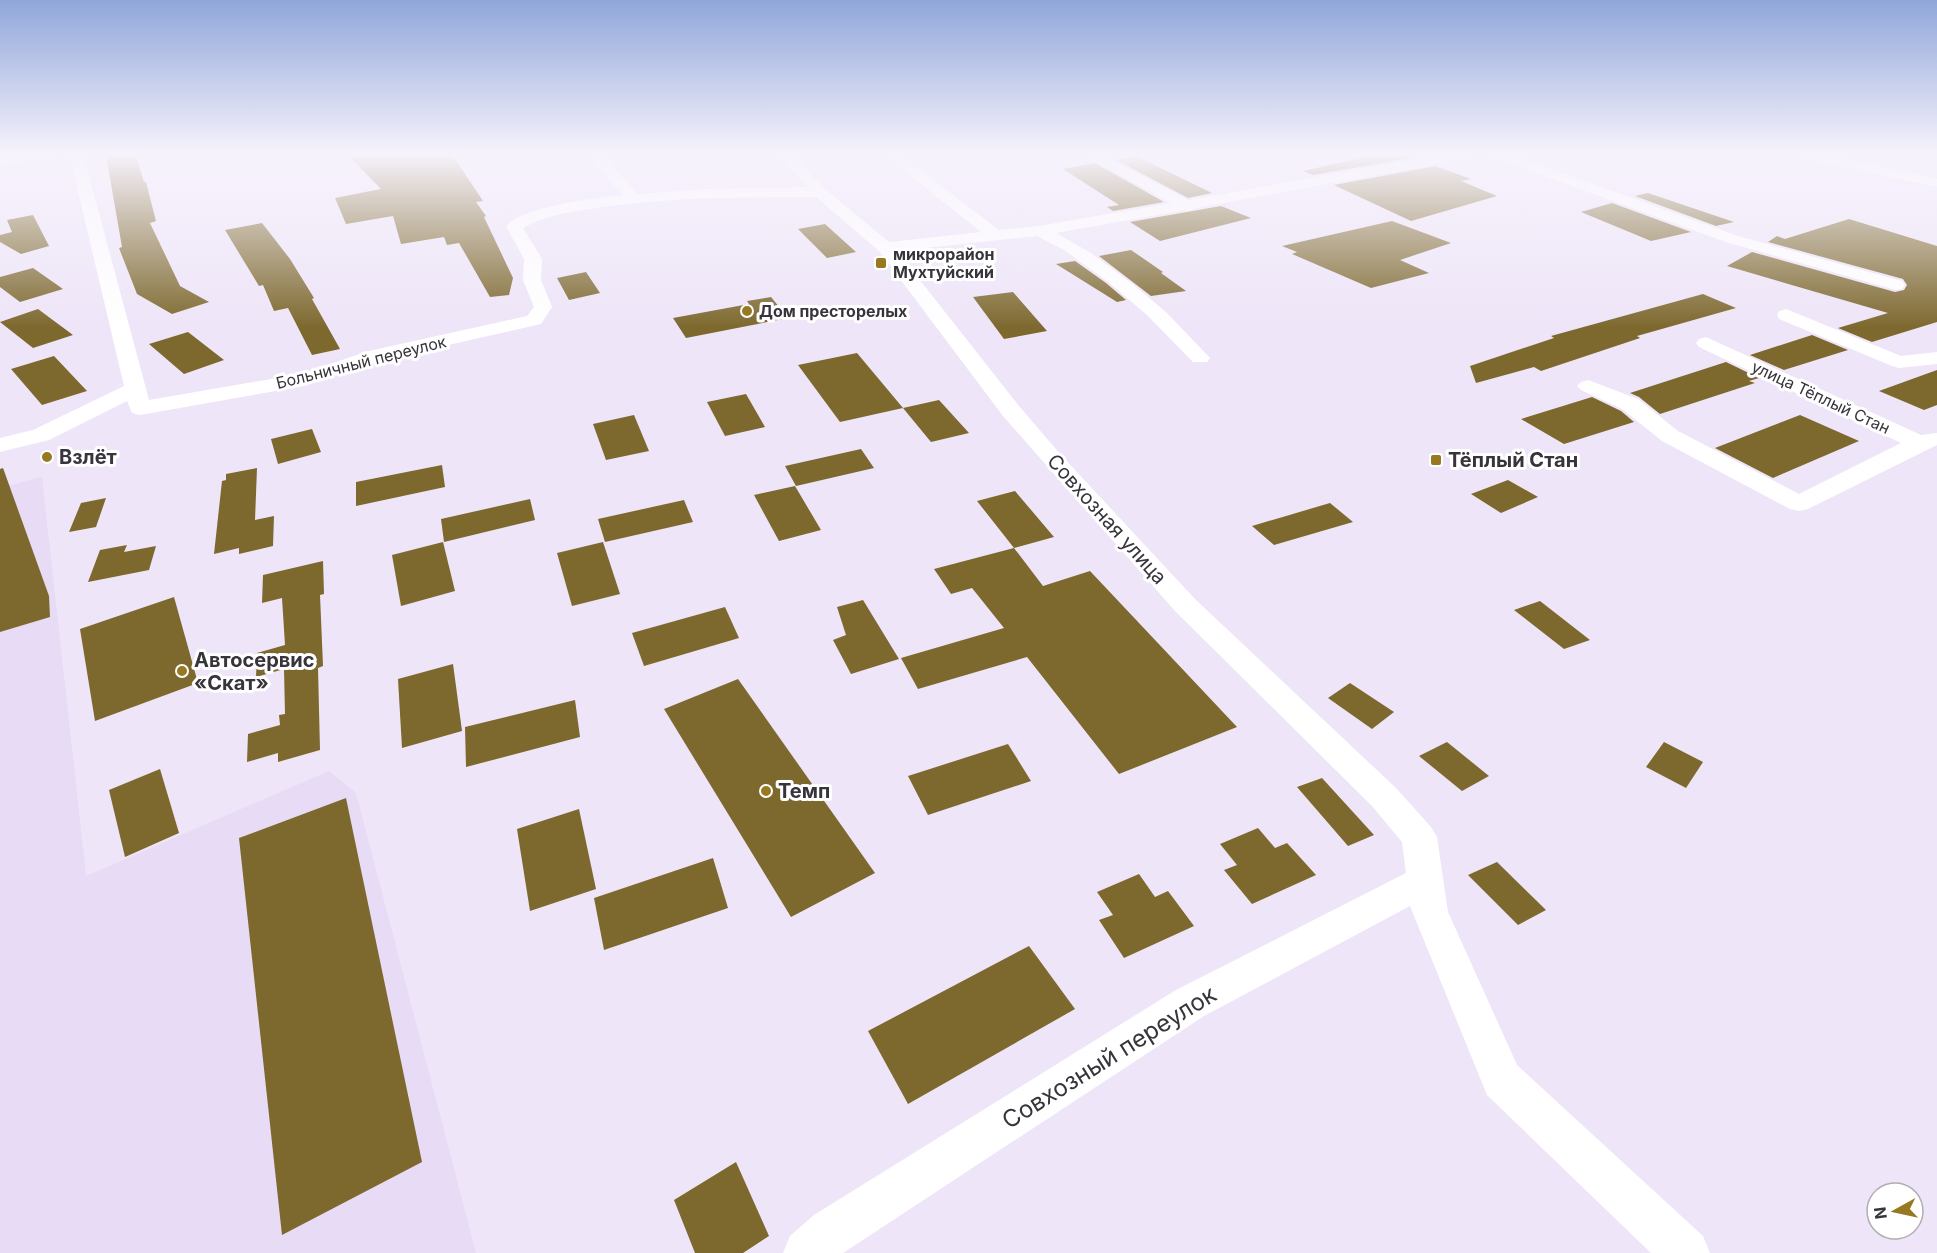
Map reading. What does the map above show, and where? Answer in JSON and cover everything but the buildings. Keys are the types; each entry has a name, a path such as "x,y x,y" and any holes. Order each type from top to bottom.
{"street":[{"path":"0,445 41,435 137,399 90,211"},
{"name":"Больничный переулок","path":"137,399 304,380 376,355 534,320 543,307 532,280 533,259 514,226 531,215 551,211"},
{"name":"Совхозная улица","path":"843,211 885,247 1011,411 1185,605 1384,797 1419,837 1429,912 1502,1080 1686,1253"},
{"path":"964,211 996,236"},
{"path":"885,247 1039,231 1156,211"},
{"path":"1656,211 1732,239 1896,285"},
{"path":"1039,231 1085,257 1155,312 1200,358"},
{"path":"1786,315 1899,362 1937,358"},
{"name":"улица Тёплый Стан","path":"1706,343 1928,440"},
{"path":"1588,386 1630,404 1670,436 1799,504 1928,440"},
{"name":"Совхозный переулок","path":"807,1253 831,1232 1190,1003 1424,881"}],"shaded area":[{"path":"42,477 86,876 329,771 356,793 476,1253 0,1253 0,488"}],"place":[{"name":"микрорайон Мухтуйский","path":"881,263"},
{"name":"Дом престорелых","path":"747,311"},
{"name":"Взлёт","path":"47,457"},
{"name":"Тёплый Стан","path":"1436,460"},
{"name":"Автосервис «Скат»","path":"182,671"},
{"name":"Темп","path":"766,791"}]}
